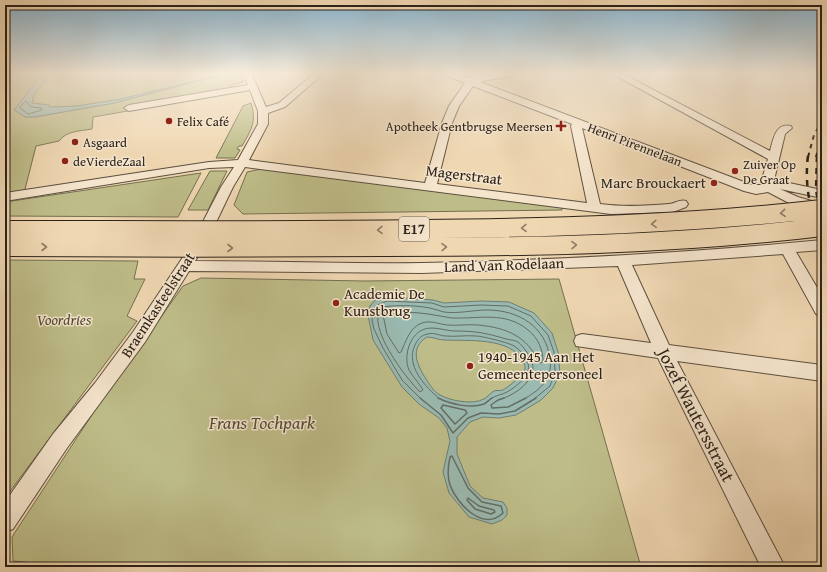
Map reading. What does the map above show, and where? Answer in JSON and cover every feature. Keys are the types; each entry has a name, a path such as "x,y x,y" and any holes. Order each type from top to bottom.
{"highway":[{"name":"E17","path":"5,230 315,230 568,227 677,223 822,208"},
{"name":"E17","path":"5,247 306,248 575,245 690,240 822,227"}],"street":[{"path":"129,108 178,100"},
{"path":"258,100 263,111 282,105 288,100"},
{"path":"430,186 448,123 458,100"},
{"name":"Henri Pirennelaan","path":"526,100 579,123 748,188 756,190 770,185 822,194"},
{"path":"665,100 774,158"},
{"name":"Braemkasteelstraat","path":"5,521 60,441 139,337 185,266 210,224 227,187 263,124 263,111"},
{"path":"579,123 576,126 594,207"},
{"path":"787,128 780,133 769,176 770,185 779,194 822,208"},
{"name":"Magerstraat","path":"5,197 209,165 242,163 619,210 673,208 682,204"},
{"name":"Land Van Rodelaan","path":"185,266 422,268 623,260 787,249 822,245"},
{"path":"787,249 822,310"},
{"name":"Jozef Wautersstraat","path":"623,260 664,353 773,567"},
{"path":"582,341 822,373"}],"green space":[{"path":"5,100 193,100 93,117 92,129 69,133 59,141 36,146 24,193 5,195"},
{"path":"251,103 253,110 252,126 242,146 239,146 237,149 240,150 235,158 216,158 243,106"},
{"path":"261,169 562,207 562,210 243,214 234,205 247,172"},
{"path":"210,171 227,171 208,210 188,210"},
{"path":"201,173 178,217 5,216 5,202"},
{"name":"Voordries","path":"5,260 138,261 134,279 145,279 127,316 137,321 5,498"},
{"name":"Frans Tochpark","path":"201,278 364,281 559,279 641,567 76,567 13,561 12,537 99,404 183,286"}],"water":[{"path":"22,100 33,100 32,103 49,105 50,107 77,106 117,100 127,100 35,117 25,117 14,110"},
{"path":"387,297 433,300 444,303 481,301 509,302 534,313 552,333 558,352 560,373 553,388 541,400 516,415 499,418 483,417 470,422 457,437 457,454 470,486 483,498 503,502 507,508 507,515 502,520 492,524 469,517 449,493 443,472 450,441 447,428 439,418 419,404 402,387 373,340 368,315 370,306 376,299","holes":["429,337 443,340 476,341 499,344 517,353 524,362 525,371 505,389 494,391 479,401 462,402 445,397 438,394 432,388 423,374 416,357 416,351 421,341"]}],"railway":[{"path":"808,157 814,135 822,121"},
{"path":"816,157 822,135"},
{"path":"808,156 807,178 809,200 822,244"},
{"path":"817,156 816,190 822,223"}],"place":[{"name":"Felix Café","path":"169,121"},
{"name":"Apotheek Gentbrugse Meersen","path":"561,126"},
{"name":"Asgaard","path":"75,142"},
{"name":"deVierdeZaal","path":"65,161"},
{"name":"Zuiver Op De Graat","path":"735,171"},
{"name":"Marc Brouckaert","path":"714,183"},
{"name":"Academie De Kunstbrug","path":"336,303"},
{"name":"1940-1945 Aan Het Gemeentepersoneel","path":"470,366"}]}
